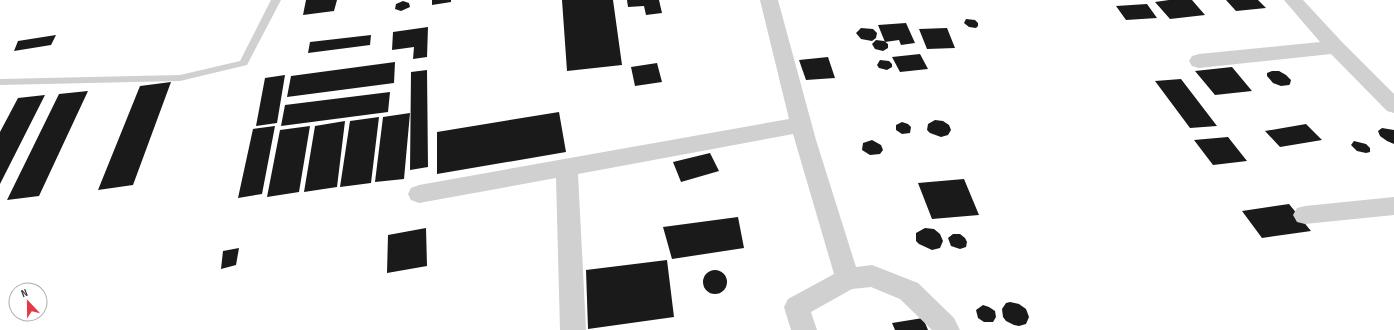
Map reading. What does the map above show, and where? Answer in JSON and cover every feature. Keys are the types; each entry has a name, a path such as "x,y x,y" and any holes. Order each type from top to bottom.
{"street":[{"path":"769,0 800,125 826,215 848,278"},
{"path":"1293,0 1335,47 1394,106"},
{"path":"1199,62 1335,47"},
{"path":"420,194 800,125"},
{"path":"568,167 573,330"},
{"path":"1305,215 1394,206"},
{"path":"804,330 797,307 848,278 872,276 909,291 945,326 947,330"}],"lane":[{"path":"0,82 180,78 244,63 276,0"}],"building":[{"path":"306,0 337,0 334,11 303,15"},
{"path":"432,0 451,0 451,2 432,5"},
{"path":"562,0 613,0 622,65 567,71"},
{"path":"627,0 659,0 662,13 646,15 644,6 628,7"},
{"path":"1169,0 1192,0 1205,15 1170,19 1155,2"},
{"path":"1226,0 1258,0 1266,8 1236,11"},
{"path":"403,1 409,3 410,7 401,11 395,9 396,4"},
{"path":"1147,4 1157,18 1126,20 1116,6"},
{"path":"966,19 975,20 978,23 978,26 976,28 969,27 964,23"},
{"path":"906,23 915,43 901,45 899,40 885,42 878,25"},
{"path":"428,27 427,57 413,59 414,47 392,50 393,32"},
{"path":"861,28 873,29 877,33 876,38 872,41 861,39 856,33"},
{"path":"947,28 955,48 927,49 919,29"},
{"path":"56,35 51,45 14,51 18,41"},
{"path":"371,35 370,45 308,53 310,42"},
{"path":"876,40 884,41 888,44 888,48 883,51 875,49 872,44"},
{"path":"920,54 928,69 900,72 892,57"},
{"path":"828,57 835,78 806,80 799,60"},
{"path":"880,60 889,61 892,64 892,67 887,70 879,68 877,65"},
{"path":"395,62 394,83 287,97 291,76"},
{"path":"657,63 662,82 635,86 631,67"},
{"path":"1232,67 1252,91 1215,95 1195,71"},
{"path":"427,70 428,167 410,170 411,72"},
{"path":"1279,71 1286,75 1291,80 1290,84 1281,86 1273,83 1267,76 1267,73"},
{"path":"285,75 277,123 256,126 265,78"},
{"path":"1181,79 1217,126 1190,128 1155,81"},
{"path":"171,82 133,185 98,190 140,86"},
{"path":"88,91 39,196 7,200 59,94"},
{"path":"390,92 388,112 281,126 285,105"},
{"path":"45,95 0,184 0,132 18,98"},
{"path":"559,112 566,152 437,174 437,132"},
{"path":"410,113 404,179 375,182 383,117"},
{"path":"379,117 371,183 340,187 350,121"},
{"path":"935,120 943,121 949,125 951,130 948,135 941,137 930,133 927,130 928,124"},
{"path":"345,121 337,187 304,192 315,126"},
{"path":"902,122 911,127 910,133 902,134 896,130 896,125"},
{"path":"1306,124 1322,140 1280,147 1265,131"},
{"path":"275,126 262,194 238,198 253,129"},
{"path":"310,126 299,192 267,197 280,130"},
{"path":"1382,128 1394,130 1394,144 1380,136 1378,131"},
{"path":"1228,137 1247,161 1213,165 1194,140"},
{"path":"872,140 881,145 883,150 880,154 870,155 862,150 863,143"},
{"path":"1354,141 1366,144 1370,148 1370,152 1366,153 1357,151 1351,145"},
{"path":"710,153 719,171 681,182 673,162"},
{"path":"964,179 979,215 932,219 918,183"},
{"path":"1289,204 1311,231 1262,238 1242,211"},
{"path":"738,217 744,248 672,259 663,227"},
{"path":"426,228 427,266 387,273 388,235"},
{"path":"925,228 934,229 940,234 943,241 940,248 932,250 916,241 916,233"},
{"path":"953,234 960,234 965,238 967,242 966,247 960,249 951,246 948,238"},
{"path":"239,248 236,265 221,269 223,251"},
{"path":"667,260 674,317 588,329 586,270"},
{"path":"715,270 723,274 727,282 723,290 715,294 707,290 703,282 707,274"},
{"path":"1010,302 1019,304 1026,309 1029,317 1026,324 1019,326 1014,325 1006,321 1003,317 1002,309 1006,303"},
{"path":"983,305 995,311 996,317 993,322 984,322 978,318 976,310"},
{"path":"923,318 928,330 895,330 892,323"}]}
